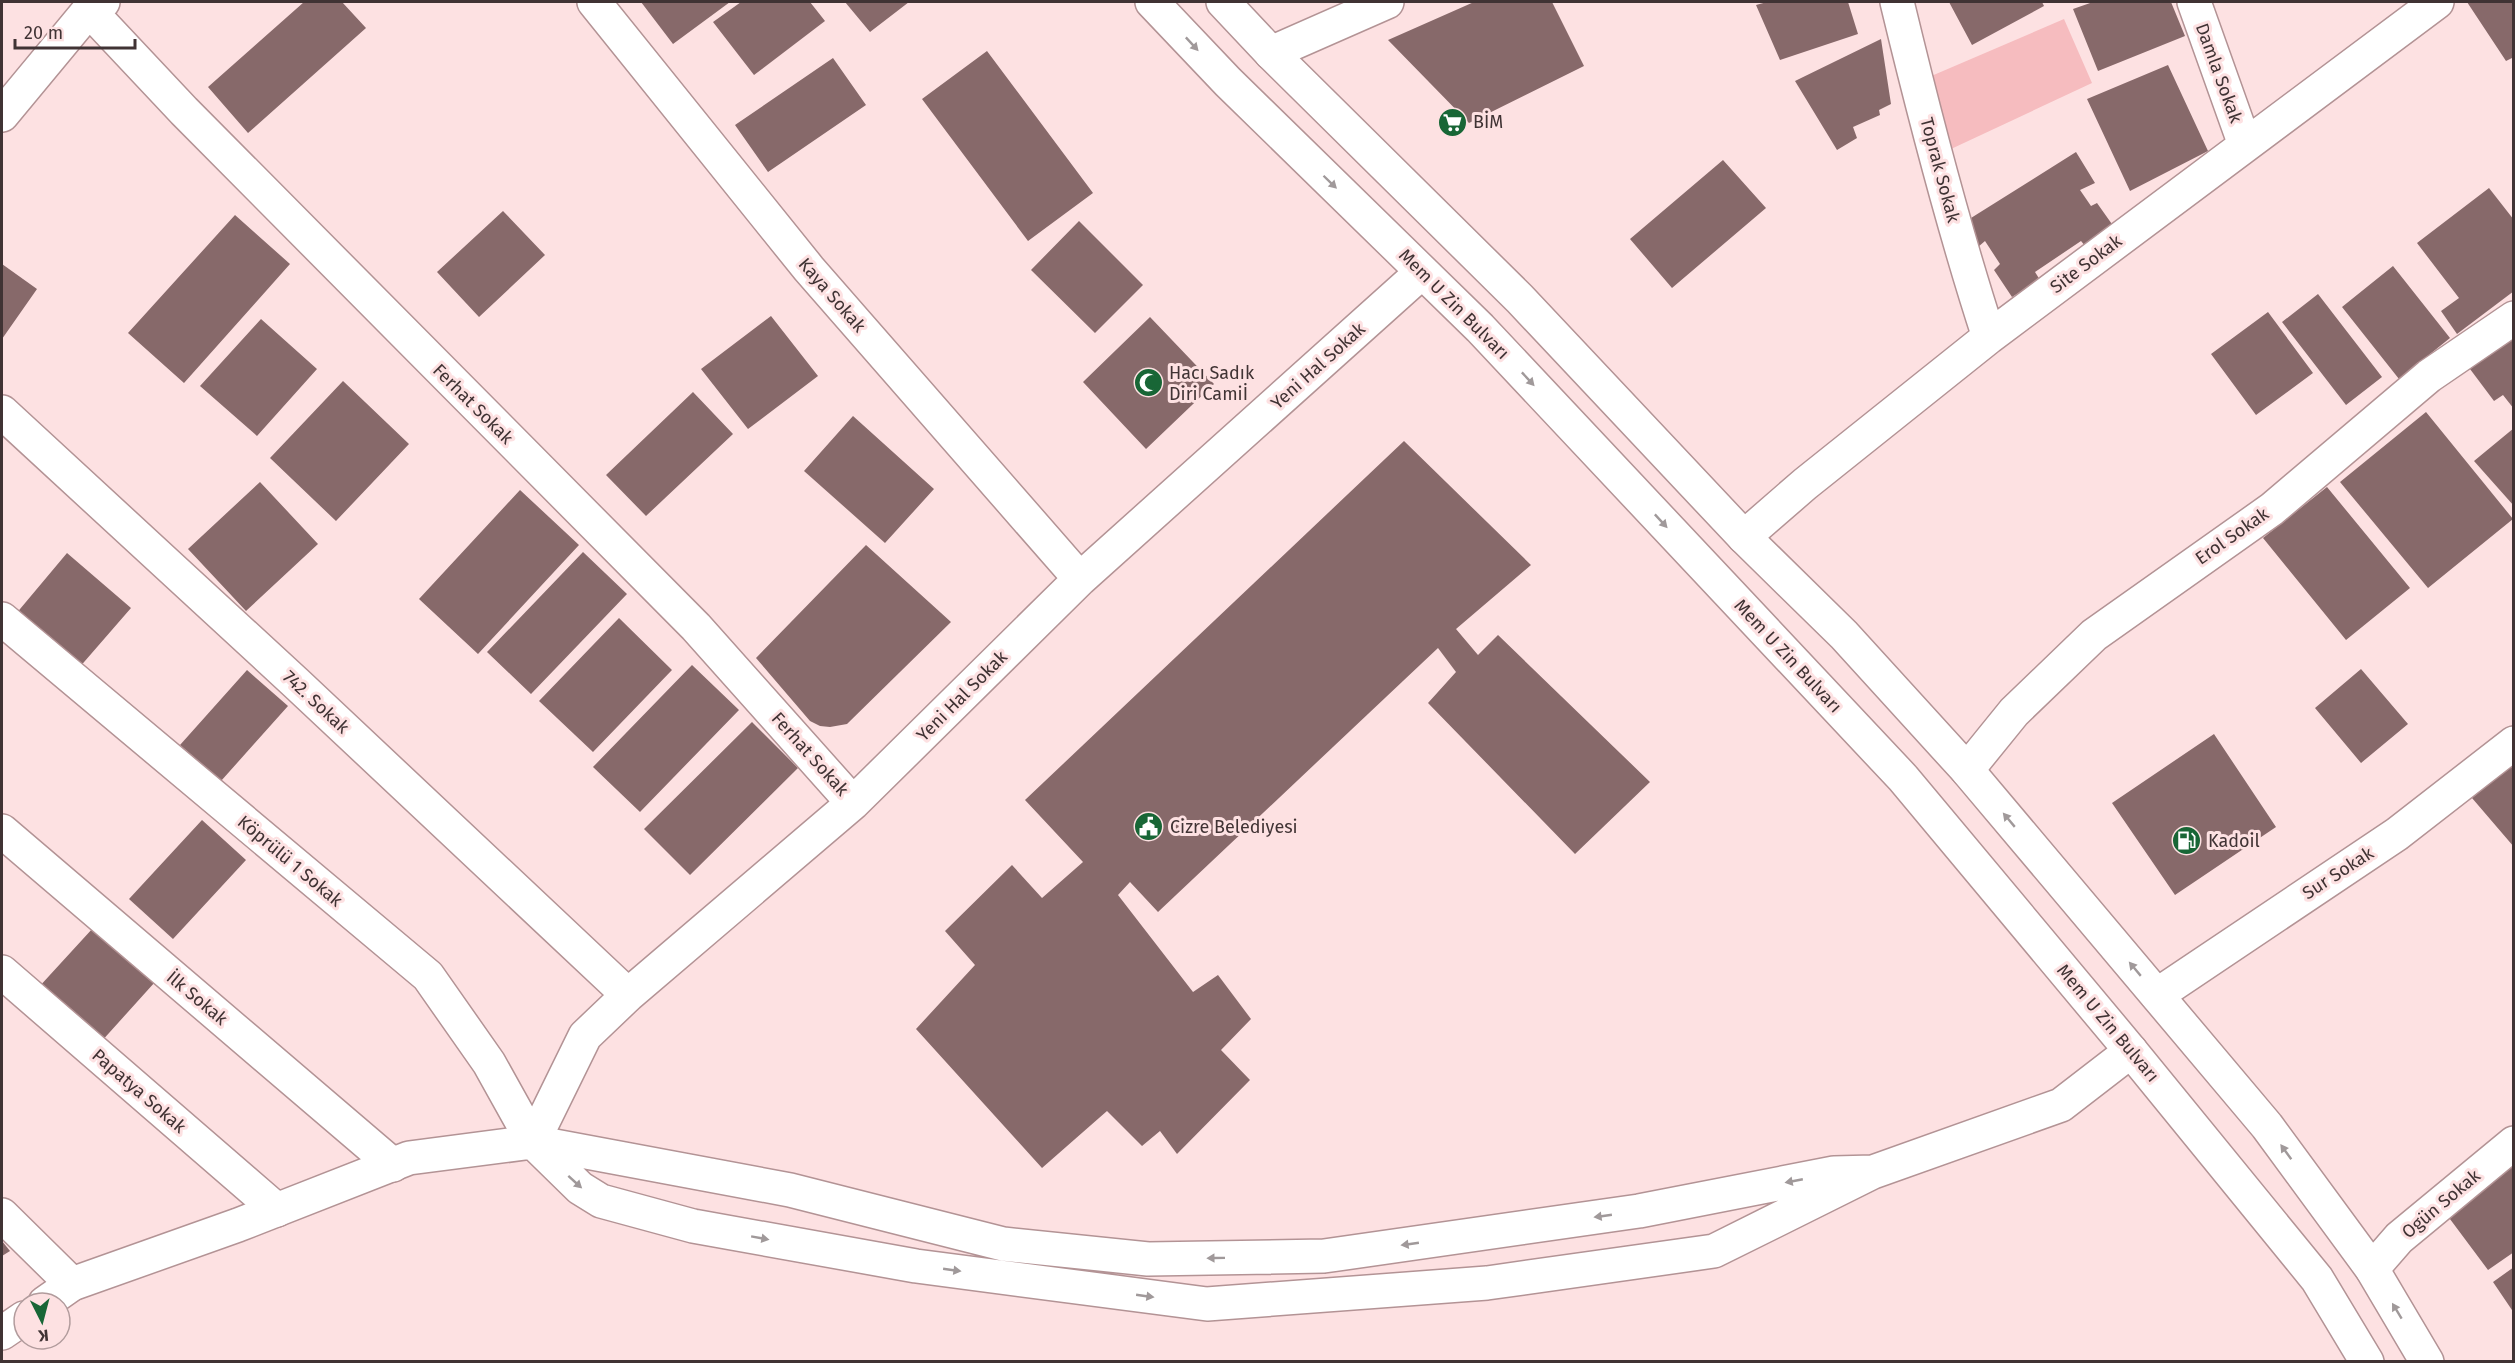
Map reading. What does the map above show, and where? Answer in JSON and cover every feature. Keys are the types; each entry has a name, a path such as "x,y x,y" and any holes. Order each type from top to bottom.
{"street":[{"name":"Kaya Sokak","path":"594,2 809,269 1080,579"},
{"name":"Mem U Zin Bulvarı","path":"1152,2 1228,82 1480,328 1903,778 2131,1051 2317,1279 2367,1362"},
{"path":"1223,2 1271,53 1520,299 1744,537 1844,635 1967,770 2267,1126 2372,1269 2427,1362"},
{"path":"1271,53 1387,2"},
{"name":"Toprak Sokak","path":"1897,2 1926,122 1971,282 1989,337"},
{"name":"Damla Sokak","path":"2194,2 2245,145"},
{"name":"Site Sokak","path":"1744,537 1805,484 1989,337 2438,2"},
{"path":"2,115 96,6"},
{"name":"Ferhat Sokak","path":"96,6 192,119 696,627 853,803"},
{"name":"Yeni Hal Sokak","path":"533,1142 585,1036 628,995 853,803 1080,579 1422,272"},
{"name":"Erol Sokak","path":"1967,770 2014,712 2094,635 2272,508 2429,376 2514,318"},
{"name":"742. Sokak","path":"2,412 296,683 628,995"},
{"name":"Köprülü 1 Sokak","path":"2,619 428,976 489,1063 533,1142 580,1188 601,1201 693,1226 916,1266 1207,1304 1487,1283 1714,1251 1873,1172"},
{"name":"Sur Sokak","path":"2157,995 2234,941 2397,834 2514,743"},
{"name":"İlk Sokak","path":"2,831 393,1165"},
{"name":"Papatya Sokak","path":"2,972 277,1210"},
{"path":"62,1291 72,1284 277,1210 409,1158 533,1142 790,1190 1003,1244 1148,1259 1324,1256 1639,1211 1834,1173 1873,1172 2061,1105 2131,1051"},
{"name":"Ogün Sokak","path":"2372,1269 2399,1238 2514,1143"},
{"path":"2,1215 72,1284"}],"shaded area":[{"path":"2064,19 2092,83 1951,149 1929,77"}],"building":[{"path":"304,2 342,2 366,28 248,133 208,87"},
{"path":"641,2 730,2 673,44"},
{"path":"741,2 810,2 825,21 754,75 713,22"},
{"path":"845,2 909,2 870,32"},
{"path":"1474,2 1552,2 1584,66 1469,123 1388,40"},
{"path":"1767,2 1848,2 1858,34 1780,60 1756,5"},
{"path":"1949,2 2042,2 2044,6 1972,45"},
{"path":"2093,2 2171,2 2185,36 2098,71 2073,9"},
{"path":"2467,2 2514,2 2514,57 2506,61"},
{"path":"1881,39 1891,104 1879,110 1880,115 1853,127 1857,138 1837,150 1795,81"},
{"path":"987,51 1093,193 1028,241 922,99"},
{"path":"833,58 866,105 768,172 735,125"},
{"path":"2168,65 2208,151 2130,191 2087,99"},
{"path":"2076,152 2095,183 2080,190 2091,206 2097,203 2114,227 2086,247 2081,241 2035,272 2040,280 2012,297 1994,270 2000,264 1985,241 1978,247 1963,223"},
{"path":"1723,160 1766,208 1672,288 1630,239"},
{"path":"2489,188 2514,220 2514,291 2457,334 2441,311 2459,298 2417,243"},
{"path":"503,211 545,255 479,317 437,272"},
{"path":"235,215 290,264 184,383 128,333"},
{"path":"1079,221 1143,285 1095,333 1031,270"},
{"path":"2,264 37,289 2,339"},
{"path":"2393,266 2450,338 2399,379 2342,307"},
{"path":"2318,294 2382,377 2346,405 2282,322"},
{"path":"2268,312 2313,373 2256,415 2211,354"},
{"path":"771,316 818,376 748,429 701,369"},
{"name":"Hacı Sadık Diri Camiİ","path":"1150,317 1214,384 1146,449 1083,382"},
{"path":"261,319 317,369 257,436 200,386"},
{"path":"2514,337 2514,409 2503,395 2494,401 2470,369"},
{"path":"343,381 409,444 336,521 270,458"},
{"path":"693,392 733,434 646,516 606,475"},
{"path":"2426,412 2513,519 2428,588 2340,482"},
{"path":"853,416 934,489 885,543 804,471"},
{"path":"2514,428 2514,506 2474,461"},
{"name":"Cizre Belediyesi","path":"1404,441 1531,565 1456,629 1478,655 1498,635 1650,782 1575,854 1428,703 1456,672 1438,648 1158,912 1130,882 1118,895 1193,992 1218,975 1251,1019 1221,1050 1250,1080 1177,1154 1160,1131 1142,1146 1107,1111 1042,1168 916,1029 975,965 945,931 1012,865 1042,898 1083,862 1025,800"},
{"path":"260,482 318,544 246,611 188,549"},
{"path":"2327,487 2410,588 2346,640 2263,538"},
{"path":"520,490 579,545 478,654 419,599"},
{"path":"866,545 951,622 847,724 820,726 810,721 756,658"},
{"path":"583,552 627,594 531,694 487,652"},
{"path":"67,553 131,608 78,669 15,615"},
{"path":"619,618 672,670 593,752 539,701"},
{"path":"692,665 739,710 640,812 593,767"},
{"path":"2361,669 2408,724 2361,763 2315,708"},
{"path":"247,670 288,706 221,781 180,745"},
{"path":"752,722 798,768 690,875 644,829"},
{"path":"2214,734 2276,827 2175,895 2112,803"},
{"path":"2514,763 2514,847 2472,798"},
{"path":"202,820 246,860 173,939 129,899"},
{"path":"93,928 155,982 100,1043 38,988"},
{"path":"2514,1160 2514,1252 2488,1270 2444,1211"},
{"path":"2,1241 10,1251 2,1256"},
{"path":"2514,1267 2514,1313 2493,1282"}],"place":[{"name":"BİM","path":"1452,122"},
{"name":"Hacı Sadık Diri Camiİ","path":"1148,383"},
{"name":"Cizre Belediyesi","path":"1149,827"},
{"name":"Kadoil","path":"2187,841"}]}
